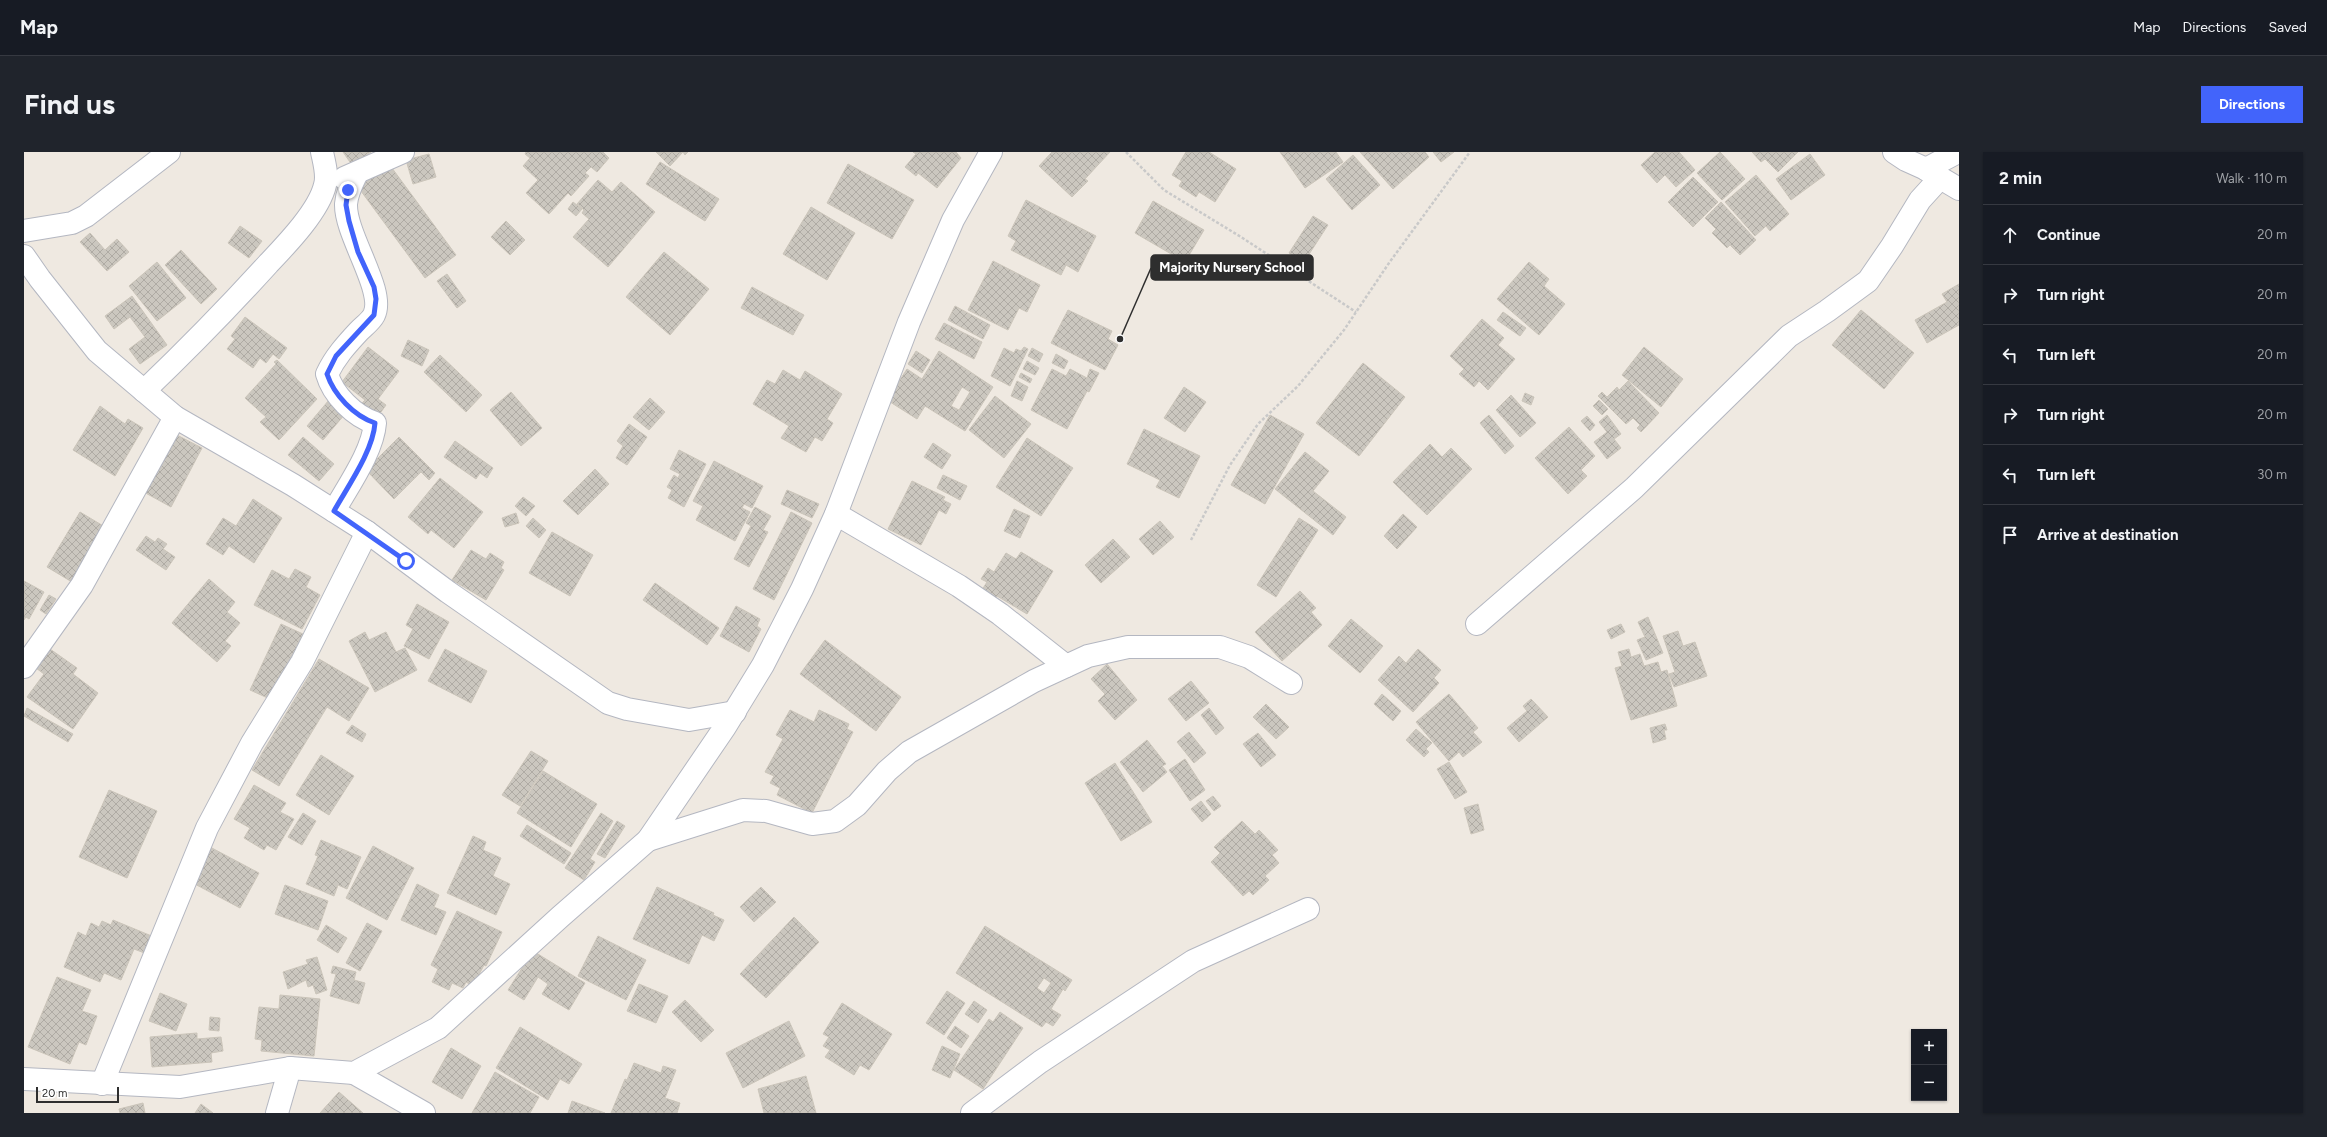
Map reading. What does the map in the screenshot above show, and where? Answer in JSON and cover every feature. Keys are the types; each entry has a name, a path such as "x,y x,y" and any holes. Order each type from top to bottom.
{"street":[{"path":"24,231 72,223 86,216 169,152"},
{"path":"144,390 228,308 280,252 312,210 325,185 325,165 322,152"},
{"path":"325,185 358,173 403,152"},
{"path":"354,1074 438,1028 560,917 648,840 735,712 763,665 802,589 836,514 909,322 943,242 953,220 991,152"},
{"path":"1894,152 1959,189"},
{"path":"1476,624 1634,488 1789,336 1868,281 1892,246 1920,200 1933,173 1958,152"},
{"path":"334,511 360,466 374,433 375,423 364,420 352,410 336,392 327,374 336,356 374,315 376,299 374,287 358,252 346,205 348,190 358,173"},
{"path":"24,256 40,279 97,351 175,417 293,485 367,532 448,592 608,703 627,709 689,720 735,712"},
{"path":"24,667 82,585 175,417"},
{"path":"836,514 959,586 1000,614 1066,666"},
{"path":"102,1084 207,828 252,743 302,662 367,532"},
{"path":"648,840 744,810 766,811 812,824 835,821 857,805 887,771 909,752 1034,681 1088,656 1128,647 1220,647 1249,657 1291,683"},
{"path":"972,1113 1040,1062 1193,961 1308,909"},
{"path":"277,1113 290,1068"},
{"path":"24,1079 180,1087 290,1068 354,1074 424,1113"}],"path":[{"path":"1126,152 1164,190 1241,237 1356,312"},
{"path":"1191,540 1230,465 1258,424 1298,386 1356,312 1389,263 1470,152"}],"building":[{"path":"343,152 371,152 352,165"},
{"path":"526,152 603,152 609,158 597,172 591,167 585,173 589,176 571,196 568,193 549,214 526,193 538,180 523,166 530,158 525,154"},
{"path":"656,152 683,152 670,166"},
{"path":"913,152 956,152 961,158 937,188 918,173 916,176 905,167 916,154"},
{"path":"1052,152 1110,152 1085,179 1088,181 1072,197 1039,166"},
{"path":"1186,152 1209,152 1236,169 1215,202 1199,192 1196,197 1179,186 1182,181 1172,175"},
{"path":"1280,152 1336,152 1343,162 1305,188"},
{"path":"1360,152 1425,152 1429,157 1393,189"},
{"path":"1433,152 1454,152 1441,162"},
{"path":"1655,152 1679,152 1695,170 1676,187 1665,175 1657,183 1641,165"},
{"path":"1720,152 1745,179 1722,200 1697,173"},
{"path":"1752,152 1798,152 1778,172 1765,159 1761,162"},
{"path":"429,154 436,177 413,184 406,160"},
{"path":"1810,154 1825,175 1791,200 1776,179"},
{"path":"1353,155 1380,185 1352,210 1326,179"},
{"path":"660,162 719,199 705,221 646,184"},
{"path":"389,164 456,255 425,278 358,187"},
{"path":"848,164 914,200 892,239 827,203"},
{"path":"1756,175 1789,214 1770,231 1766,226 1755,236 1725,202"},
{"path":"1693,177 1718,202 1693,227 1668,202"},
{"path":"598,180 612,192 621,182 655,212 608,267 573,237 589,219 582,213 584,210 577,204"},
{"path":"1026,200 1096,236 1078,272 1066,265 1061,275 1011,250 1016,241 1008,236"},
{"path":"1153,201 1204,230 1185,262 1135,233"},
{"path":"573,202 582,209 576,216 568,209"},
{"path":"1721,202 1756,240 1740,255 1730,245 1727,248 1712,233 1716,229 1705,218"},
{"path":"811,207 855,233 827,280 783,254"},
{"path":"1313,216 1328,225 1304,262 1289,253"},
{"path":"506,221 525,240 510,255 491,237"},
{"path":"240,226 262,241 249,258 228,243"},
{"path":"90,233 105,250 117,239 129,252 107,271 80,242"},
{"path":"181,250 217,289 201,304 165,265"},
{"path":"664,252 709,289 670,335 626,297"},
{"path":"993,261 1040,285 1027,312 1019,308 1008,330 968,310"},
{"path":"157,262 186,298 157,321 129,286"},
{"path":"1529,262 1549,279 1544,286 1565,304 1539,335 1497,299"},
{"path":"447,274 466,301 457,308 437,281"},
{"path":"1959,284 1959,325 1927,343 1915,320 1947,302 1942,294"},
{"path":"752,287 804,315 793,335 741,308"},
{"path":"132,296 167,345 140,364 129,349 145,337 130,317 114,329 105,316"},
{"path":"955,306 990,325 983,339 948,320"},
{"path":"1068,310 1112,331 1108,339 1118,345 1105,370 1051,343"},
{"path":"1861,310 1914,353 1884,389 1832,345"},
{"path":"1503,312 1526,328 1520,336 1497,320"},
{"path":"245,317 287,348 279,359 273,354 266,363 260,358 253,368 227,349 235,339 231,336"},
{"path":"1482,319 1504,338 1498,345 1515,359 1488,390 1479,381 1474,387 1459,374 1464,369 1450,356"},
{"path":"944,323 982,342 974,359 935,339"},
{"path":"408,340 429,350 422,366 401,356"},
{"path":"368,347 399,371 378,399 386,405 376,419 359,406 365,400 342,382"},
{"path":"1024,347 1028,349 1010,386 991,376 1004,348 1014,353 1016,349 1021,351"},
{"path":"1644,347 1683,379 1661,407 1622,375"},
{"path":"1032,348 1043,354 1039,362 1028,356"},
{"path":"916,351 930,360 922,373 908,364"},
{"path":"939,351 993,387 965,431 925,406 917,419 887,400 907,369 922,379","holes":["962,387 970,392 959,410 951,406"]},
{"path":"1056,354 1068,361 1064,369 1052,363"},
{"path":"440,355 482,395 466,412 424,372"},
{"path":"277,360 317,399 279,440 260,422 266,417 245,398 276,364 274,362"},
{"path":"1027,361 1039,368 1035,375 1023,369"},
{"path":"1363,363 1405,397 1359,456 1316,423"},
{"path":"1052,369 1066,376 1070,369 1087,378 1090,369 1099,373 1089,392 1087,391 1067,429 1031,410"},
{"path":"783,370 800,380 805,371 842,394 827,419 833,423 822,441 815,437 806,452 781,438 789,426 753,404 767,380 775,384"},
{"path":"1021,373 1032,379 1030,383 1019,377"},
{"path":"1017,381 1028,387 1022,401 1011,396"},
{"path":"1628,381 1659,413 1641,432 1637,428 1640,425 1633,418 1626,424 1598,396 1602,392 1607,397 1617,387 1619,390"},
{"path":"1184,387 1206,402 1185,432 1164,418"},
{"path":"511,392 542,428 521,446 490,410"},
{"path":"1525,393 1534,397 1531,405 1522,401"},
{"path":"1511,395 1536,423 1520,437 1496,410"},
{"path":"995,396 1031,424 1004,458 969,430"},
{"path":"650,398 665,412 649,430 633,417"},
{"path":"329,400 345,414 323,440 307,426"},
{"path":"1599,400 1608,409 1602,415 1593,406"},
{"path":"100,406 125,424 128,419 143,428 115,476 73,450"},
{"path":"1270,415 1304,434 1265,504 1231,485"},
{"path":"1489,415 1514,446 1505,454 1480,423"},
{"path":"1607,415 1621,434 1614,439 1621,448 1607,459 1594,442 1607,432 1599,422"},
{"path":"1587,416 1595,425 1590,431 1581,421"},
{"path":"629,424 647,437 627,465 616,458 623,446 617,441"},
{"path":"1569,427 1595,456 1581,470 1587,476 1568,494 1535,458"},
{"path":"1144,429 1200,456 1179,498 1156,487 1160,480 1127,464"},
{"path":"173,433 202,448 171,507 142,491"},
{"path":"303,437 334,464 319,481 288,455"},
{"path":"399,437 435,473 429,480 421,472 394,499 366,470"},
{"path":"1027,438 1073,468 1041,516 996,487"},
{"path":"455,441 493,468 487,478 480,473 476,479 444,457"},
{"path":"933,443 951,455 942,469 924,457"},
{"path":"1430,444 1442,457 1451,448 1472,469 1427,515 1393,482"},
{"path":"679,450 706,464 684,507 668,498 672,490 667,487 674,475 678,478 680,474 670,469"},
{"path":"1305,452 1329,471 1313,491 1346,517 1333,535 1275,489"},
{"path":"714,461 763,486 752,508 744,504 742,508 750,512 735,541 696,520 703,506 693,501"},
{"path":"595,469 609,484 578,515 563,501"},
{"path":"943,475 967,486 960,500 937,488"},
{"path":"440,478 483,512 454,548 431,530 428,534 408,517"},
{"path":"912,481 945,497 943,500 951,504 946,514 939,510 921,545 888,529"},
{"path":"787,490 819,504 812,518 781,504"},
{"path":"523,497 535,506 526,516 515,506"},
{"path":"253,499 282,518 254,563 229,546 223,555 206,544 223,518 236,526"},
{"path":"755,507 771,516 763,530 768,532 749,567 734,559 751,526 746,523"},
{"path":"1014,509 1030,516 1020,538 1004,531"},
{"path":"80,512 105,527 72,582 47,567"},
{"path":"791,512 812,523 774,600 753,589"},
{"path":"516,513 519,523 505,527 502,518"},
{"path":"1403,514 1417,527 1397,549 1384,536"},
{"path":"533,518 546,530 539,538 526,526"},
{"path":"1299,518 1318,530 1276,597 1257,585"},
{"path":"1160,521 1174,537 1153,555 1139,539"},
{"path":"552,532 593,555 570,596 529,573"},
{"path":"146,536 155,542 158,538 167,544 163,549 175,557 166,570 136,550"},
{"path":"1113,539 1130,557 1101,583 1085,565"},
{"path":"471,550 486,559 490,553 504,562 501,568 504,570 486,600 452,580"},
{"path":"1021,552 1053,571 1027,614 997,596 993,601 980,593 987,582 981,579 988,568 994,572 1006,553 1016,559"},
{"path":"295,569 311,577 306,587 320,595 302,629 254,605 272,570 289,579"},
{"path":"209,579 235,602 227,612 240,623 225,641 231,646 217,662 172,623"},
{"path":"24,581 44,592 29,619 26,617 24,620"},
{"path":"655,583 719,628 707,645 643,600"},
{"path":"1300,591 1316,608 1311,612 1322,625 1282,661 1255,632"},
{"path":"49,595 56,599 46,614 40,610"},
{"path":"417,604 449,622 429,659 404,646 413,629 406,625"},
{"path":"736,606 760,619 757,626 761,629 749,652 720,636"},
{"path":"1648,617 1663,653 1646,660 1637,640 1645,637 1638,622"},
{"path":"1351,619 1383,646 1360,673 1328,646"},
{"path":"281,624 303,634 272,700 250,690"},
{"path":"1621,624 1625,632 1611,639 1607,630"},
{"path":"1678,631 1683,646 1695,642 1707,676 1674,687 1669,674 1675,672 1663,636"},
{"path":"365,632 369,640 386,632 396,652 405,648 417,670 375,692 349,641"},
{"path":"825,640 901,697 876,731 800,674"},
{"path":"50,649 77,668 73,674 98,693 73,729 27,697 44,674 36,668"},
{"path":"445,649 487,671 471,703 428,681"},
{"path":"1418,649 1441,670 1434,678 1439,683 1413,712 1378,680 1399,656 1406,663"},
{"path":"1629,649 1631,657 1640,654 1644,666 1658,662 1661,672 1667,670 1677,706 1631,720 1615,668 1622,666 1618,652"},
{"path":"319,659 369,688 349,721 327,707 279,786 252,770"},
{"path":"1107,664 1137,700 1115,720 1098,701 1105,694 1091,679"},
{"path":"1191,681 1209,703 1186,721 1168,699"},
{"path":"1382,694 1401,711 1393,721 1374,704"},
{"path":"1449,694 1478,728 1473,732 1482,742 1463,757 1459,752 1449,761 1416,722"},
{"path":"1531,699 1548,717 1519,742 1507,728 1527,711 1523,706"},
{"path":"1266,704 1289,727 1276,739 1253,717"},
{"path":"27,708 73,734 68,742 24,716"},
{"path":"1209,708 1224,728 1216,735 1201,715"},
{"path":"790,710 814,722 819,710 849,724 847,729 853,732 812,813 777,795 780,788 770,783 774,776 765,772 783,739 776,735"},
{"path":"1665,724 1667,730 1664,730 1666,739 1653,743 1650,728"},
{"path":"352,725 366,734 362,742 346,733"},
{"path":"1416,729 1432,743 1426,749 1429,752 1424,757 1406,740"},
{"path":"1189,732 1206,753 1194,763 1177,742"},
{"path":"1258,733 1276,755 1261,767 1243,744"},
{"path":"1147,740 1166,764 1162,766 1167,772 1143,792 1120,762"},
{"path":"531,751 548,761 520,806 502,795"},
{"path":"321,755 354,776 329,815 296,795"},
{"path":"1185,759 1205,790 1190,801 1169,770"},
{"path":"1449,762 1467,792 1455,799 1437,769"},
{"path":"1115,763 1152,822 1121,841 1085,783"},
{"path":"543,771 597,804 571,847 517,813"},
{"path":"254,785 286,803 280,812 294,819 276,850 267,845 264,850 244,838 250,828 234,819"},
{"path":"109,790 157,811 127,878 79,857"},
{"path":"1213,796 1221,806 1214,811 1206,801"},
{"path":"1201,801 1211,814 1202,822 1191,809"},
{"path":"1478,804 1484,830 1471,834 1464,808"},
{"path":"303,813 316,821 302,845 288,837"},
{"path":"601,813 613,821 590,859 595,862 584,880 565,868"},
{"path":"617,821 625,826 605,858 597,854"},
{"path":"1242,821 1255,834 1259,830 1278,850 1272,855 1279,863 1265,876 1269,880 1253,895 1249,891 1243,896 1211,862 1220,853 1214,847"},
{"path":"527,825 571,853 564,864 520,836"},
{"path":"473,836 486,842 483,850 501,858 493,876 510,884 496,915 447,893"},
{"path":"321,840 361,857 347,889 338,885 334,896 306,884 318,856 315,855"},
{"path":"373,846 414,868 387,920 346,898"},
{"path":"210,847 259,873 240,908 191,882"},
{"path":"417,884 439,895 434,907 446,912 436,935 401,920"},
{"path":"285,885 328,901 318,930 275,914"},
{"path":"657,887 714,913 713,915 724,920 714,941 702,935 689,964 633,939"},
{"path":"761,887 776,902 754,922 740,907"},
{"path":"457,911 502,932 486,966 484,965 473,986 466,982 463,988 452,983 449,990 432,982 438,969 431,965"},
{"path":"794,917 819,942 766,998 740,974"},
{"path":"113,920 154,937 147,954 134,949 121,980 104,973 100,982 64,967 78,932 86,936 91,923 99,927 102,921 111,925"},
{"path":"367,923 382,931 360,971 346,963"},
{"path":"326,925 347,938 338,953 317,940"},
{"path":"985,926 1072,980 1065,991 1063,989 1051,1009 1061,1015 1053,1026 1046,1022 1042,1027 956,973","holes":["1044,978 1051,983 1044,993 1037,988"]},
{"path":"598,936 646,960 626,1000 578,976"},
{"path":"533,951 585,983 569,1010 542,994 548,984 538,977 524,1000 508,990"},
{"path":"317,957 327,990 316,994 313,985 308,987 306,980 288,989 283,972 308,964 306,960"},
{"path":"333,966 356,972 354,980 365,983 359,1004 330,996 336,974 331,973"},
{"path":"57,977 91,990 82,1011 97,1016 86,1045 79,1042 70,1064 28,1047"},
{"path":"639,984 668,996 656,1023 627,1011"},
{"path":"947,991 965,1003 944,1035 926,1023"},
{"path":"160,993 187,1004 176,1031 149,1021"},
{"path":"280,995 320,999 314,1056 261,1051 262,1040 255,1039 259,1007 279,1009"},
{"path":"685,1000 714,1030 701,1042 672,1012"},
{"path":"974,1001 987,1010 978,1023 965,1014"},
{"path":"842,1003 892,1034 869,1070 860,1065 854,1075 825,1057 830,1050 823,1046 829,1037 823,1034"},
{"path":"1000,1012 1023,1028 983,1089 954,1070 989,1019 993,1022"},
{"path":"210,1017 220,1018 219,1031 209,1030"},
{"path":"789,1021 805,1056 743,1088 726,1053"},
{"path":"955,1026 969,1036 961,1048 947,1038"},
{"path":"520,1027 582,1064 569,1084 560,1079 548,1100 496,1068"},
{"path":"197,1033 197,1039 221,1037 223,1051 211,1053 212,1062 152,1067 150,1037"},
{"path":"942,1046 960,1054 950,1078 932,1070"},
{"path":"451,1048 481,1066 462,1099 432,1082"},
{"path":"634,1063 661,1073 663,1066 676,1070 665,1098 680,1103 677,1113 611,1113 625,1079 627,1080"},
{"path":"495,1072 539,1097 530,1113 472,1113"},
{"path":"806,1076 816,1113 764,1113 758,1089"},
{"path":"339,1092 363,1113 320,1113"},
{"path":"572,1101 605,1113 568,1113"},
{"path":"143,1103 145,1113 120,1113 119,1109"},
{"path":"201,1104 213,1113 195,1113"}],"place":[{"name":"Majority Nursery School","path":"1120,339"}],"route":[{"path":"348,190 346,205 349,221 358,252 374,287 376,299 374,315 336,356 327,374 330,384 352,410 364,420 375,423 374,433 360,466 334,511 367,532 406,561"}]}
